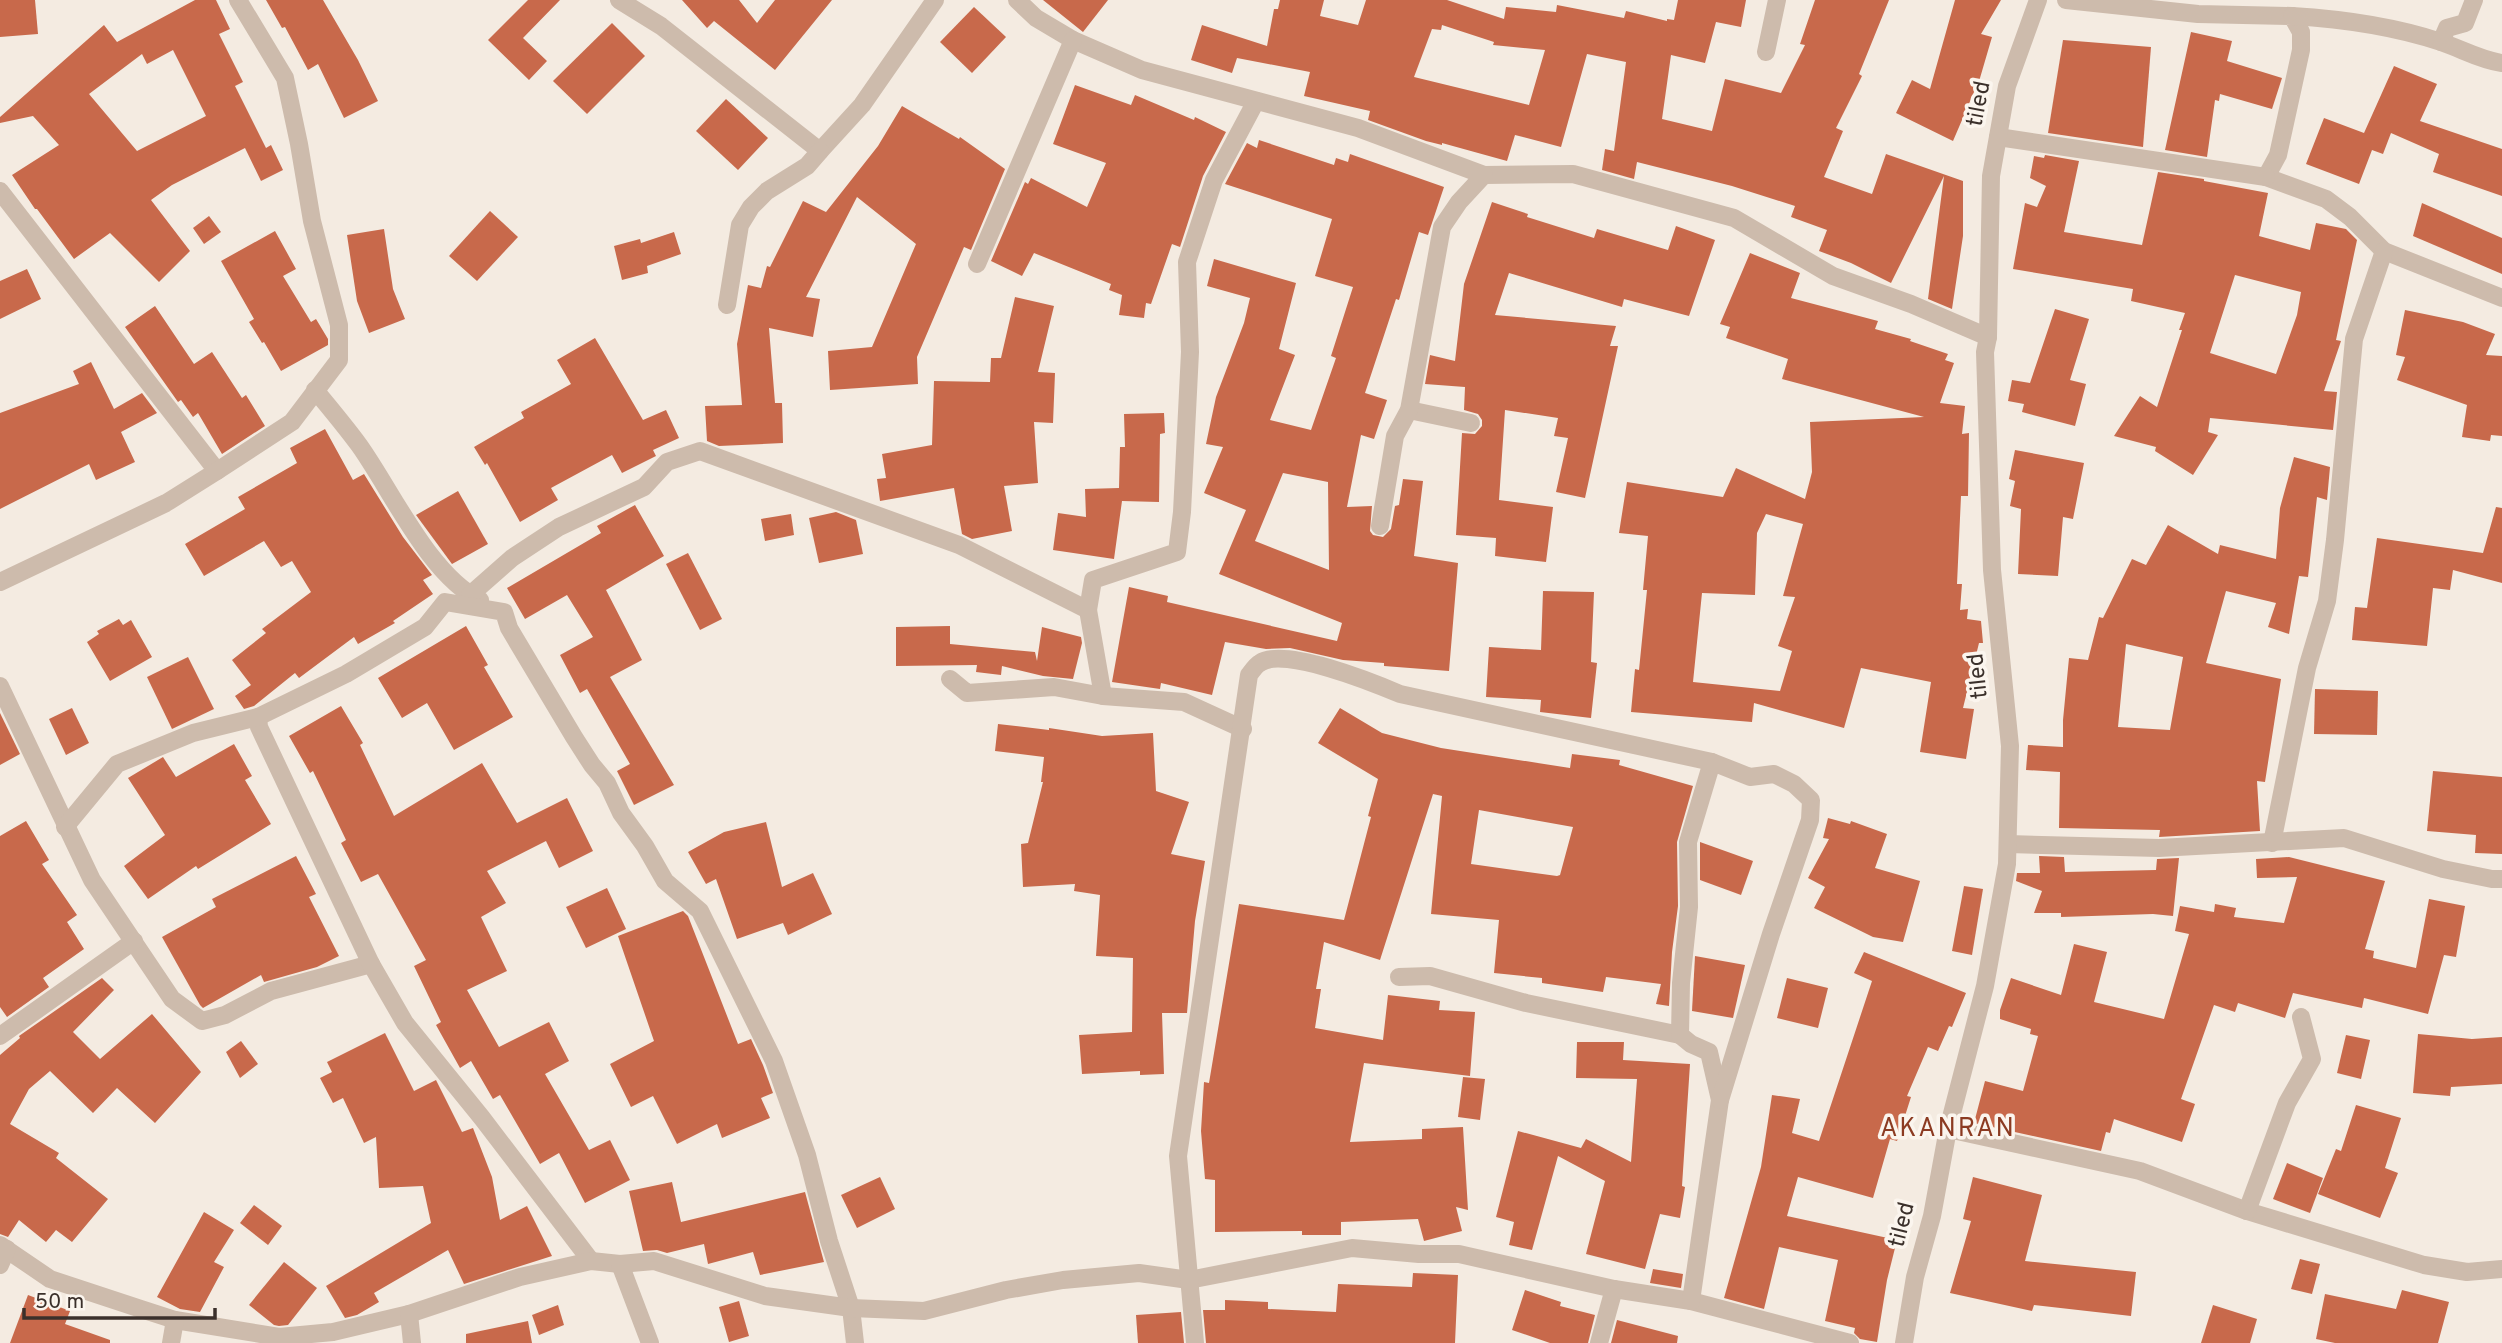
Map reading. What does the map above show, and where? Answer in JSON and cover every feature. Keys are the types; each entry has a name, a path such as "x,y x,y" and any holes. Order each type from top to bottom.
{"street":[{"path":"0,582 166,503 292,422 339,360 339,325 312,221 285,78 238,0"},
{"path":"619,0 661,26 820,151"},
{"path":"727,306 740,225 751,207 766,191 807,166 862,105 934,0"},
{"path":"1017,0 1036,18 1073,40 1142,70 1358,128 1484,175 1573,174 1734,218 1833,276 1911,304 1988,337"},
{"path":"1766,52 1777,0"},
{"name":"tiled","path":"1904,1343 1915,1277 1932,1216 1948,1129 1985,986 2007,864 2010,746 1992,570 1985,352 1988,337 1992,176 2007,86 2038,0"},
{"path":"2066,0 2198,14 2350,20 2441,42 2486,60 2502,63"},
{"path":"2441,42 2447,27 2465,23 2474,0"},
{"path":"2266,177 2278,155 2301,50 2301,32 2292,16"},
{"path":"977,264 1073,40"},
{"path":"1103,696 1088,610 1093,580 1177,551 1182,512 1190,352 1187,262 1214,180 1256,101"},
{"path":"1998,137 2266,177 2326,199 2350,217 2384,251 2502,298"},
{"path":"1380,526 1395,436 1409,410 1442,227 1459,202 1484,175"},
{"path":"0,191 217,471"},
{"path":"2272,843 2307,668 2327,601 2354,339 2384,251"},
{"path":"315,390 359,444 430,556 470,595 505,612"},
{"path":"1409,410 1471,423"},
{"path":"470,595 512,558 559,527 644,487 667,462 700,451 960,545 1088,610"},
{"path":"65,827 117,764 193,733 258,717 346,674 425,627 445,602 505,612"},
{"path":"505,612 509,628 665,881 700,911 775,1061 807,1154 829,1241 851,1308 855,1343"},
{"path":"1195,1343 1178,1156 1249,675 1261,662 1283,657 1354,676 1400,694 1712,762 1750,778 1774,774 1794,784 1811,800 1810,820 1771,934 1720,1100 1691,1301"},
{"path":"950,679 967,693 1054,687 1103,696 1185,702 1242,729"},
{"path":"0,686 92,880 172,999 202,1021 225,1015 271,991 371,964"},
{"path":"258,717 259,727 371,964 405,1023 482,1118 591,1261"},
{"path":"1680,1035 1681,983 1689,907 1688,842 1712,762"},
{"path":"2008,844 2159,848 2344,838 2442,869 2502,879"},
{"path":"0,1036 134,942"},
{"path":"1399,977 1430,976 1526,1003 1680,1035 1709,1052 1720,1100"},
{"path":"2247,1211 2287,1103 2312,1059 2301,1017"},
{"path":"1948,1129 2140,1171 2247,1211 2424,1265 2467,1272 2502,1269"},
{"path":"2,1253 50,1279 175,1320 279,1340 333,1332 409,1314 520,1277 591,1261 620,1265 654,1261 765,1296 851,1308 924,1311 1006,1290 1063,1280 1139,1273 1189,1280 1352,1248 1419,1254 1459,1254 1614,1289 1691,1301 1850,1343"},
{"path":"620,1265 650,1343"},
{"path":"1600,1343 1614,1289"},
{"path":"409,1314 412,1343"},
{"path":"171,1343 175,1320"}],"building":[{"path":"0,0 35,0 38,34 0,37"},
{"path":"195,0 216,0 230,29 219,34 243,82 235,86 266,148 271,145 283,170 261,181 245,148 172,185 151,200 190,251 159,282 110,233 74,259 12,175 59,145 33,116 0,123 0,117 104,25 117,42","holes":["173,50 206,116 137,151 89,94 142,54 147,64"]},
{"path":"266,0 323,0 378,101 344,118 318,64 308,70 285,27 282,28"},
{"path":"528,0 560,0 523,38 547,61 529,80 488,40"},
{"path":"682,0 739,0 757,23 775,0 832,0 775,70 714,21 707,28"},
{"path":"1043,0 1108,0 1083,32"},
{"path":"1280,0 1324,0 1320,16 1358,25 1366,0 1447,0 1504,19 1506,7 1556,12 1557,5 1624,18 1626,11 1667,21 1674,20 1678,0 1746,0 1741,27 1716,22 1705,63 1671,55 1662,119 1712,131 1725,79 1781,93 1805,45 1800,44 1815,0 1889,0 1859,74 1862,76 1836,128 1843,131 1824,177 1872,194 1886,154 1963,181 1963,236 1952,309 1928,299 1944,176 1891,283 1819,251 1827,230 1791,217 1795,206 1732,186 1637,162 1634,179 1602,170 1605,149 1614,151 1626,62 1587,54 1561,147 1515,135 1507,161 1426,141 1368,120 1370,111 1304,96 1310,72 1237,58 1232,73 1191,60 1202,25 1267,46 1274,9 1278,9","holes":["1442,25 1494,42 1493,45 1545,50 1529,105 1414,77 1432,29 1441,30"]},
{"path":"1955,0 2001,0 1981,34 1992,37 1980,78 1953,141 1896,113 1912,80 1930,89"},
{"path":"974,7 1006,37 972,73 940,42"},
{"path":"612,23 645,56 587,114 553,81"},
{"path":"2191,32 2232,41 2227,61 2282,78 2272,109 2220,94 2219,101 2215,100 2207,157 2165,150"},
{"path":"2063,40 2151,47 2143,147 2048,133"},
{"path":"2394,66 2437,84 2420,121 2502,149 2502,196 2433,172 2439,154 2391,133 2383,154 2372,150 2359,184 2306,164 2324,118 2364,133"},
{"path":"1075,85 1131,105 1135,95 1194,120 1195,117 1226,132 1203,176 1180,247 1172,244 1151,304 1146,303 1144,318 1119,315 1122,295 1109,290 1111,284 1034,253 1022,276 991,261 1025,182 1028,184 1031,178 1087,207 1106,163 1053,144"},
{"path":"726,99 768,138 738,170 696,131"},
{"path":"902,106 959,139 960,137 1005,169 971,250 964,247 917,357 918,384 830,390 828,351 872,347 916,244 857,197 806,297 820,299 813,337 769,328 775,403 782,403 783,443 719,446 707,441 705,406 742,405 737,344 748,285 761,288 767,266 770,267 803,201 826,212 878,146"},
{"path":"1259,140 1334,165 1336,158 1348,162 1350,154 1444,187 1428,235 1419,232 1399,300 1396,299 1365,393 1387,400 1374,439 1361,435 1347,507 1372,506 1370,531 1373,535 1383,537 1391,529 1395,506 1399,505 1403,479 1423,481 1414,556 1458,563 1449,671 1384,666 1384,663 1343,660 1290,648 1266,649 1225,642 1212,695 1161,683 1160,689 1112,682 1129,587 1168,596 1167,602 1337,641 1342,623 1219,574 1246,510 1204,493 1223,447 1206,444 1216,397 1244,323 1250,298 1207,286 1214,259 1296,283 1279,349 1295,355 1270,420 1311,430 1336,358 1331,356 1353,287 1315,276 1332,219 1225,184 1247,143 1257,148","holes":["1283,473 1328,482 1329,570 1255,541"]},
{"path":"2045,155 2079,161 2064,232 2142,245 2158,172 2268,193 2259,236 2310,250 2316,223 2346,229 2357,240 2336,340 2341,341 2324,391 2337,392 2333,430 2210,418 2208,432 2218,435 2193,475 2155,451 2156,447 2114,436 2140,396 2157,407 2185,313 2131,301 2133,289 2013,269 2025,203 2037,207 2046,186 2030,178 2034,156 2044,158","holes":["2235,275 2301,292 2297,315 2276,374 2210,353"]},
{"path":"1492,202 1528,214 1527,217 1594,238 1597,229 1668,250 1676,226 1715,240 1689,316 1624,299 1622,307 1509,273 1495,315 1616,326 1610,346 1618,346 1585,498 1556,492 1568,438 1554,436 1558,418 1505,410 1499,500 1553,507 1546,562 1495,556 1496,538 1456,535 1462,433 1475,434 1482,426 1482,420 1478,414 1464,410 1465,387 1425,384 1430,355 1455,361 1464,284"},
{"path":"2422,203 2502,238 2502,274 2413,236"},
{"path":"490,211 518,237 477,281 449,256"},
{"path":"209,216 221,232 204,244 193,228"},
{"path":"384,229 393,289 405,319 369,333 357,301 347,235"},
{"path":"275,231 296,269 283,276 311,322 316,319 328,339 328,345 281,371 249,322 254,319 221,261"},
{"path":"674,232 681,254 647,266 648,273 622,280 614,246 640,239 641,243"},
{"path":"1750,253 1800,273 1791,298 1878,321 1875,329 1911,339 1910,341 1948,354 1945,360 1954,363 1940,403 1965,406 1962,434 1969,433 1968,496 1961,496 1957,584 1962,584 1960,610 1968,609 1967,619 1981,621 1983,643 1979,643 1963,708 1974,709 1966,759 1920,752 1931,682 1861,668 1844,728 1754,703 1752,722 1631,712 1635,669 1639,670 1647,590 1643,590 1648,536 1619,533 1627,482 1723,497 1736,468 1805,499 1812,472 1810,422 1924,417 1782,379 1788,359 1726,338 1730,327 1720,324","holes":["1766,514 1803,524 1783,596 1795,597 1778,646 1792,651 1780,691 1693,682 1702,593 1755,595 1757,533"]},
{"path":"27,269 41,299 0,319 0,281"},
{"path":"1015,297 1054,306 1038,372 1055,373 1053,423 1034,422 1038,483 1004,486 1012,531 972,539 962,534 954,488 880,501 877,479 886,478 882,454 932,445 934,381 990,382 991,358 1001,358"},
{"path":"155,306 194,364 212,352 242,398 246,395 265,426 222,454 198,413 193,417 181,400 178,402 125,327"},
{"path":"2055,309 2089,319 2070,380 2086,384 2075,426 2022,412 2024,404 2008,401 2012,380 2030,383"},
{"path":"2405,310 2463,322 2495,334 2486,355 2502,356 2502,436 2491,435 2490,441 2462,437 2467,405 2397,380 2405,357 2396,355"},
{"path":"595,338 643,420 666,410 679,438 653,450 656,456 622,473 612,455 551,488 558,500 520,522 487,463 485,465 474,447 524,418 521,412 571,384 557,360"},
{"path":"91,362 114,409 142,393 157,413 121,432 135,462 96,480 89,464 0,509 0,413 79,384 73,371"},
{"path":"1164,413 1165,433 1160,434 1159,502 1122,501 1114,559 1053,550 1058,513 1086,517 1085,489 1119,488 1120,447 1125,447 1124,414"},
{"path":"325,429 353,480 364,474 403,537 432,575 423,580 433,594 393,621 395,623 358,644 354,637 299,678 295,673 254,706 244,709 235,696 251,685 232,660 266,633 262,629 311,592 292,561 281,567 264,541 204,576 185,544 245,509 238,497 297,463 290,448"},
{"path":"2015,450 2084,463 2073,519 2063,517 2058,576 2018,574 2021,509 2010,506 2015,481 2009,479"},
{"path":"2294,457 2330,467 2327,500 2317,497 2308,577 2299,576 2289,634 2268,627 2276,603 2226,591 2206,663 2281,679 2265,782 2257,781 2260,831 2159,837 2160,830 2059,828 2060,772 2026,770 2028,745 2063,747 2069,658 2088,660 2099,617 2103,618 2132,559 2146,565 2168,525 2218,554 2220,545 2276,559 2280,508","holes":["2126,644 2183,657 2170,730 2118,727"]},
{"path":"458,491 488,544 452,564 416,515"},
{"path":"635,505 664,556 606,590 642,660 610,677 674,785 634,805 617,771 630,764 587,689 580,693 560,655 593,637 567,595 525,619 507,588 601,533 597,526"},
{"path":"2496,507 2502,508 2502,583 2453,570 2450,590 2433,588 2427,646 2352,640 2355,607 2367,608 2377,538 2483,553"},
{"path":"836,512 856,520 863,554 819,563 809,518"},
{"path":"791,514 794,535 765,541 761,519"},
{"path":"688,553 722,619 700,630 666,564"},
{"path":"1543,591 1594,592 1591,662 1597,663 1591,718 1540,712 1541,700 1486,697 1489,647 1541,650"},
{"path":"119,619 123,625 131,620 152,657 110,681 87,642 99,634 97,631"},
{"path":"466,626 488,665 484,667 513,717 454,750 427,703 402,718 378,678"},
{"path":"950,626 950,644 1035,652 1037,661 1042,627 1081,637 1082,643 1073,679 1043,676 1002,666 1001,675 976,672 977,665 896,666 896,627"},
{"path":"188,657 214,709 172,729 147,677"},
{"path":"2315,689 2378,691 2377,735 2314,734"},
{"path":"341,706 363,743 360,745 394,816 482,763 517,823 567,798 593,851 559,868 546,841 487,871 506,903 481,917 507,971 467,990 499,1047 549,1022 569,1061 545,1074 589,1150 610,1140 630,1180 585,1203 559,1153 540,1164 500,1095 493,1099 471,1061 460,1068 436,1025 441,1022 414,966 426,960 378,874 361,882 341,843 346,840 313,771 310,773 289,736"},
{"path":"72,708 89,743 66,755 49,719"},
{"path":"1340,708 1382,733 1441,748 1570,768 1572,754 1620,760 1619,765 1693,786 1677,842 1678,906 1669,1006 1656,1004 1661,984 1606,977 1603,992 1542,983 1542,978 1494,973 1499,920 1431,914 1442,796 1433,794 1380,960 1324,942 1316,989 1321,989 1315,1028 1383,1040 1388,995 1440,1001 1439,1010 1475,1012 1470,1076 1364,1063 1350,1142 1422,1139 1422,1129 1463,1127 1468,1210 1456,1207 1462,1231 1424,1241 1418,1219 1341,1222 1341,1235 1302,1235 1302,1231 1215,1232 1215,1180 1205,1179 1201,1131 1204,1082 1209,1083 1239,904 1344,920 1371,817 1368,816 1378,779 1318,743","holes":["1479,810 1573,827 1560,875 1471,864"]},
{"path":"0,713 20,754 0,765"},
{"path":"998,724 1102,736 1153,733 1156,791 1189,802 1171,854 1205,861 1195,921 1187,1013 1162,1013 1164,1074 1140,1075 1140,1071 1082,1074 1079,1035 1132,1032 1133,958 1096,956 1100,895 1074,891 1075,884 1023,887 1021,844 1028,843 1043,782 1044,757 995,751"},
{"path":"234,744 252,776 245,780 271,824 198,869 196,866 148,899 124,866 165,835 128,778 163,757 176,777"},
{"path":"2433,771 2502,777 2502,854 2475,853 2476,835 2427,831"},
{"path":"1828,818 1850,824 1851,821 1887,834 1875,868 1920,881 1903,942 1873,937 1814,908 1825,887 1808,878 1829,839 1823,838"},
{"path":"26,821 49,860 42,864 77,915 67,922 84,949 43,978 49,987 7,1017 0,1007 0,836"},
{"path":"766,822 782,887 813,873 832,914 788,935 783,923 737,939 716,879 706,884 688,852 724,832"},
{"path":"1700,842 1753,861 1741,895 1700,880"},
{"path":"296,856 316,894 309,897 339,956 317,967 264,982 261,975 203,1008 162,937 216,907 212,899"},
{"path":"2039,856 2064,857 2065,872 2156,870 2157,859 2179,858 2173,916 2153,914 2061,917 2061,913 2034,913 2042,891 2016,881 2017,873 2040,873"},
{"path":"2289,857 2385,881 2365,949 2374,951 2373,958 2416,968 2429,899 2465,906 2456,957 2444,955 2428,1014 2364,998 2362,1008 2293,993 2285,1018 2238,1003 2235,1012 2214,1005 2181,1099 2195,1104 2182,1142 2114,1119 2110,1133 2106,1132 2101,1151 1974,1123 1985,1081 2023,1091 2038,1036 2030,1034 2031,1029 2000,1019 2000,1010 2011,978 2061,995 2074,944 2107,952 2094,1002 2164,1019 2189,934 2175,931 2180,906 2214,912 2215,904 2236,908 2234,917 2284,923 2297,877 2257,878 2256,859"},
{"path":"1964,886 1983,889 1972,955 1952,951"},
{"path":"607,888 626,929 586,948 566,907"},
{"path":"683,911 688,916 738,1044 751,1039 773,1093 761,1098 770,1118 722,1138 717,1124 677,1144 653,1096 631,1107 610,1064 654,1041 618,936"},
{"path":"1864,952 1966,993 1952,1027 1949,1026 1938,1051 1928,1047 1907,1096 1911,1097 1897,1141 1890,1139 1873,1198 1798,1177 1787,1216 1897,1240 1887,1280 1877,1342 1860,1339 1854,1333 1855,1328 1825,1321 1838,1260 1779,1247 1764,1309 1724,1298 1761,1167 1772,1095 1800,1099 1792,1133 1819,1141 1872,981 1854,973"},
{"path":"1695,956 1745,965 1733,1018 1692,1011"},
{"path":"102,978 114,990 73,1032 100,1059 152,1014 201,1072 155,1123 117,1088 93,1113 50,1071 29,1089 10,1124 59,1153 56,1158 108,1199 72,1242 56,1230 46,1242 19,1220 8,1237 0,1234 0,1055 20,1038 19,1036"},
{"path":"1787,978 1828,988 1818,1028 1777,1018"},
{"path":"385,1033 414,1091 436,1080 462,1132 473,1128 492,1177 500,1220 527,1206 552,1256 464,1284 448,1250 374,1293 379,1302 357,1315 345,1318 326,1286 431,1223 423,1186 379,1188 376,1137 364,1143 343,1098 333,1103 320,1078 332,1072 327,1062"},
{"path":"2418,1034 2472,1039 2502,1037 2502,1084 2451,1087 2450,1096 2413,1093"},
{"path":"2346,1035 2370,1040 2361,1079 2337,1073"},
{"path":"241,1041 258,1064 240,1078 226,1052"},
{"path":"1577,1042 1624,1042 1623,1060 1690,1064 1682,1186 1685,1187 1680,1218 1660,1214 1645,1269 1586,1254 1605,1181 1558,1156 1532,1250 1509,1245 1514,1222 1496,1217 1518,1131 1581,1148 1586,1139 1631,1162 1637,1079 1576,1078"},
{"path":"1463,1077 1485,1079 1480,1120 1458,1117"},
{"path":"2356,1105 2401,1118 2385,1168 2398,1173 2380,1218 2318,1194 2336,1149 2341,1151"},
{"path":"2287,1163 2323,1178 2310,1213 2273,1199"},
{"path":"880,1177 895,1209 857,1228 841,1195"},
{"path":"1973,1177 2042,1195 2025,1261 2136,1272 2131,1316 2034,1305 2032,1311 1950,1293 1971,1221 1963,1219"},
{"path":"672,1182 681,1222 805,1192 824,1262 760,1275 753,1252 708,1264 704,1244 667,1253 657,1250 643,1251 629,1191"},
{"path":"254,1205 282,1226 268,1245 240,1223"},
{"path":"204,1212 234,1230 214,1262 224,1267 200,1312 180,1309 157,1297"},
{"path":"2300,1259 2320,1264 2312,1294 2291,1289"},
{"path":"284,1262 317,1288 288,1325 279,1326 249,1305"},
{"path":"1653,1269 1683,1274 1681,1288 1650,1283"},
{"path":"1413,1273 1458,1275 1455,1343 1206,1343 1203,1310 1225,1310 1225,1300 1268,1302 1268,1309 1336,1312 1338,1284 1412,1287"},
{"path":"1525,1290 1561,1302 1560,1306 1595,1315 1588,1343 1550,1343 1512,1330"},
{"path":"2402,1290 2449,1302 2438,1343 2335,1343 2316,1339 2325,1294 2396,1309"},
{"path":"28,1295 70,1311 65,1324 110,1340 110,1343 10,1343"},
{"path":"739,1301 749,1336 729,1342 719,1307"},
{"path":"558,1305 564,1325 539,1335 532,1315"},
{"path":"2213,1305 2257,1319 2250,1343 2201,1343"},
{"path":"1181,1312 1184,1343 1138,1343 1136,1315"},
{"path":"1617,1320 1678,1336 1677,1343 1611,1343"},
{"path":"528,1321 532,1343 466,1343 466,1334"}],"district":[{"name":"AKANRAN","path":"1948,1129"}]}
